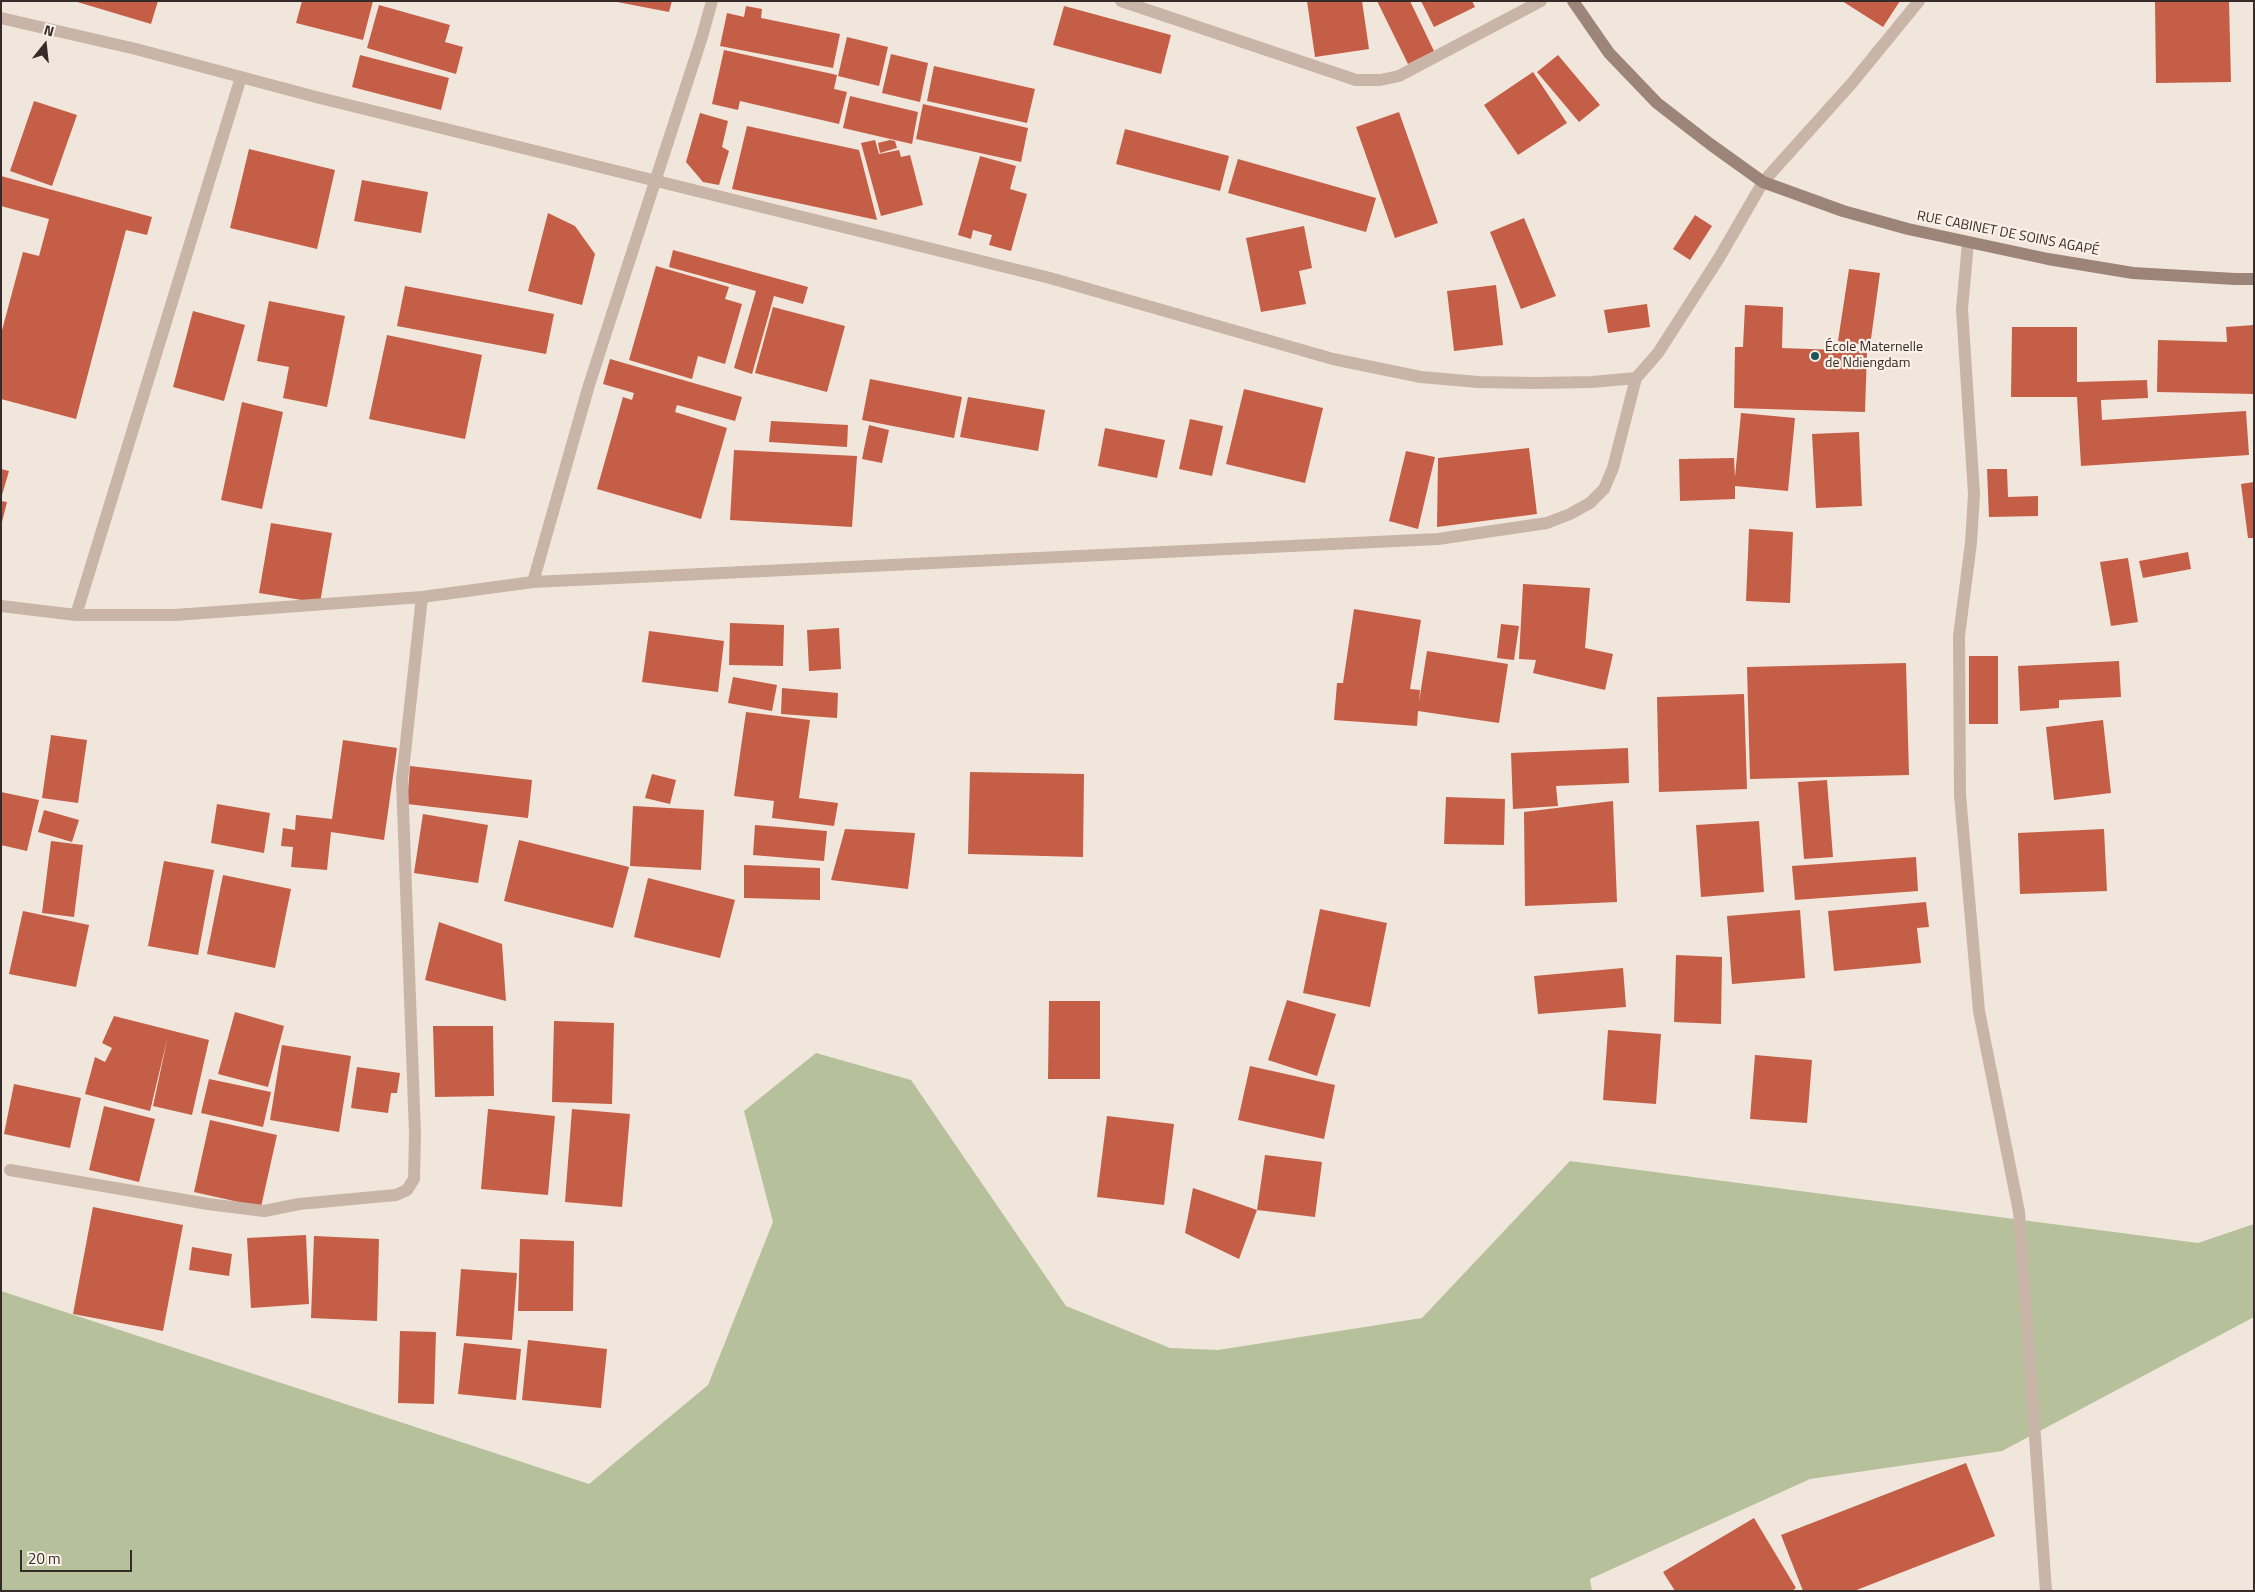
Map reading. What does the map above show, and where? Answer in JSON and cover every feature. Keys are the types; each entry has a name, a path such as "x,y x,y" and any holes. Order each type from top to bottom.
{"street":[{"path":"533,582 589,385 712,1"},
{"path":"1120,1 1356,80 1380,80 1399,76 1541,1"},
{"name":"RUE CABINET DE SOINS AGAPÉ","path":"1573,1 1609,52 1657,103 1763,182 1843,211 1968,243 2048,259 2133,273 2254,279"},
{"path":"1,606 76,615 175,615 422,597 533,582 1438,539 1547,523 1570,514 1590,503 1604,489 1613,468 1636,378 1658,353 1719,258 1763,182 1852,83 1919,1"},
{"path":"1,18 136,49 655,181 1050,278 1333,359 1422,377 1478,382 1592,382 1636,378"},
{"path":"76,615 241,77"},
{"path":"1968,243 1962,308 1974,494 1971,543 1959,636 1960,795 1980,1011 2019,1212 2046,1591"},
{"path":"10,1170 208,1204 264,1210 299,1204 396,1194 406,1190 414,1179 415,1134 402,780 422,597"}],"green space":[{"path":"816,1053 911,1080 1066,1306 1170,1348 1218,1350 1422,1318 1570,1161 2198,1243 2254,1224 2254,1317 2002,1451 1810,1479 1590,1579 1592,1591 1,1591 1,1291 589,1484 708,1385 773,1222 744,1111"}],"building":[{"path":"74,1 158,1 151,24"},
{"path":"302,1 373,1 363,40 296,23"},
{"path":"612,1 672,1 669,12"},
{"path":"1307,1 1362,1 1369,49 1315,57"},
{"path":"1377,1 1410,1 1434,51 1408,64"},
{"path":"1421,1 1472,1 1475,7 1434,27"},
{"path":"1842,1 1900,1 1883,27"},
{"path":"2155,1 2229,1 2231,82 2156,83"},
{"path":"379,5 450,25 445,42 463,47 456,74 367,48"},
{"path":"746,6 762,9 761,18 840,34 833,68 720,46 727,13 744,17"},
{"path":"1064,6 1171,35 1161,74 1053,45"},
{"path":"847,37 888,47 879,86 838,76"},
{"path":"724,50 837,75 834,89 847,92 839,124 740,101 738,110 712,104"},
{"path":"891,54 928,63 920,102 882,93"},
{"path":"360,55 449,78 441,110 352,87"},
{"path":"1558,55 1600,105 1579,122 1537,72"},
{"path":"934,66 1035,89 1027,123 927,101"},
{"path":"1533,72 1567,123 1518,155 1484,105"},
{"path":"850,96 918,112 912,144 843,128"},
{"path":"34,101 77,115 52,186 10,171"},
{"path":"923,104 1028,128 1021,162 916,139"},
{"path":"1399,112 1438,223 1395,238 1356,127"},
{"path":"700,113 728,121 722,147 729,151 719,185 703,182 686,162"},
{"path":"747,126 859,150 877,220 732,189"},
{"path":"1125,129 1229,156 1220,191 1116,164"},
{"path":"875,140 879,154 899,150 901,157 910,155 923,205 881,216 861,143"},
{"path":"890,140 895,141 897,148 880,153 878,143"},
{"path":"249,149 335,170 317,249 230,228"},
{"path":"980,156 1016,166 1010,189 1027,194 1011,251 989,245 992,235 973,230 971,239 958,235"},
{"path":"1238,159 1376,198 1366,232 1228,193"},
{"path":"1,176 152,217 147,235 126,230 76,419 1,399 1,334 23,252 39,256 49,219 1,206"},
{"path":"362,180 428,192 421,233 354,221"},
{"path":"548,213 575,226 595,254 582,305 528,291"},
{"path":"1695,215 1712,226 1690,260 1673,249"},
{"path":"1524,218 1556,296 1521,309 1490,232"},
{"path":"1304,226 1312,268 1299,271 1306,304 1261,312 1246,238"},
{"path":"673,250 808,287 803,304 774,296 752,374 734,368 756,291 669,267"},
{"path":"656,266 729,287 725,299 742,304 725,364 698,356 692,379 629,360"},
{"path":"1849,269 1880,273 1870,346 1838,341"},
{"path":"1496,285 1503,345 1454,351 1447,291"},
{"path":"405,286 554,314 546,354 397,326"},
{"path":"269,301 345,316 327,407 283,398 289,367 257,361"},
{"path":"1647,304 1650,327 1608,333 1604,310"},
{"path":"1745,305 1783,307 1782,348 1867,351 1865,412 1734,408 1735,347 1743,347"},
{"path":"773,307 845,326 827,392 755,373"},
{"path":"193,311 245,325 224,401 173,387"},
{"path":"2254,325 2254,394 2157,392 2158,340 2227,342 2226,327"},
{"path":"2012,327 2077,327 2077,382 2147,380 2148,398 2101,400 2102,420 2246,411 2249,455 2081,466 2077,397 2011,397"},
{"path":"387,335 482,355 465,439 369,419"},
{"path":"610,359 742,397 735,421 677,405 675,412 727,428 701,519 597,489 623,397 632,400 634,393 603,384"},
{"path":"870,379 962,397 954,438 862,420"},
{"path":"1244,389 1323,408 1305,483 1226,464"},
{"path":"968,397 1045,410 1038,451 960,437"},
{"path":"242,402 283,412 262,509 221,500"},
{"path":"1741,413 1795,418 1788,491 1735,486 1735,499 1680,501 1679,459 1734,458 1735,477"},
{"path":"1190,419 1223,426 1212,476 1179,469"},
{"path":"771,421 848,425 847,447 769,442"},
{"path":"869,425 889,430 882,463 862,459"},
{"path":"1105,428 1165,440 1157,478 1098,466"},
{"path":"1859,432 1862,506 1816,508 1812,434"},
{"path":"1529,448 1537,514 1437,527 1438,458"},
{"path":"734,450 857,456 852,527 730,520"},
{"path":"1406,451 1435,457 1418,529 1389,521"},
{"path":"1,469 9,471 2,495 1,495"},
{"path":"1987,469 2007,469 2008,497 2038,496 2038,516 1989,517"},
{"path":"2254,482 2254,538 2248,538 2241,484"},
{"path":"1,501 7,502 2,522 1,522"},
{"path":"271,523 332,533 320,603 259,593"},
{"path":"1749,529 1793,532 1790,603 1746,601"},
{"path":"2188,552 2191,569 2143,578 2139,561"},
{"path":"2128,558 2138,622 2111,626 2100,562"},
{"path":"1523,584 1590,588 1585,648 1613,654 1605,690 1533,673 1536,660 1519,659"},
{"path":"1354,609 1421,620 1410,689 1420,690 1419,702 1427,651 1508,664 1499,723 1418,711 1417,726 1334,720 1337,683 1343,683"},
{"path":"730,623 784,625 783,666 729,665"},
{"path":"1501,624 1519,626 1514,660 1497,658"},
{"path":"839,628 841,669 809,671 807,630"},
{"path":"649,631 724,641 718,692 642,682"},
{"path":"1969,656 1998,656 1998,724 1969,724"},
{"path":"2119,661 2121,697 2059,700 2059,708 2020,711 2018,666"},
{"path":"1906,663 1909,775 1750,779 1747,667"},
{"path":"733,677 777,685 772,711 728,703"},
{"path":"782,688 838,693 837,718 781,714"},
{"path":"1744,694 1747,789 1659,792 1657,697"},
{"path":"746,712 810,720 799,798 838,803 834,826 772,818 774,801 734,796"},
{"path":"2103,720 2111,793 2054,800 2046,727"},
{"path":"51,735 87,740 78,803 42,798"},
{"path":"343,740 397,748 384,840 331,832 327,870 291,867 293,847 281,846 283,828 295,830 296,815 332,819"},
{"path":"1628,748 1629,783 1556,786 1558,806 1513,809 1511,753"},
{"path":"410,766 532,780 528,818 407,804"},
{"path":"970,772 1084,774 1083,857 968,854"},
{"path":"652,774 676,780 670,804 645,798"},
{"path":"1827,780 1833,857 1804,859 1798,782"},
{"path":"1,792 39,800 27,851 1,845"},
{"path":"1446,797 1505,799 1504,845 1444,844"},
{"path":"1613,801 1617,902 1525,906 1524,812"},
{"path":"217,804 270,813 264,853 211,843"},
{"path":"633,806 704,810 701,870 630,866"},
{"path":"44,810 79,820 72,842 38,832"},
{"path":"423,814 488,825 478,883 414,873"},
{"path":"1759,821 1764,892 1701,897 1696,825"},
{"path":"755,825 827,831 824,861 753,855"},
{"path":"845,829 915,833 908,889 831,880"},
{"path":"2104,829 2107,891 2020,894 2018,833"},
{"path":"519,840 629,867 613,928 504,901"},
{"path":"51,841 83,845 74,917 42,913"},
{"path":"1916,857 1918,891 1795,900 1792,866"},
{"path":"164,861 214,870 198,955 148,946"},
{"path":"744,865 820,868 820,900 744,898"},
{"path":"223,875 291,889 275,968 207,954"},
{"path":"648,878 735,900 720,958 634,937"},
{"path":"1926,902 1929,927 1917,928 1921,963 1834,971 1828,911"},
{"path":"1320,909 1387,923 1370,1007 1303,993"},
{"path":"1800,910 1805,978 1732,984 1727,916"},
{"path":"23,911 89,925 76,987 9,974"},
{"path":"439,922 502,944 506,1001 425,980"},
{"path":"1676,955 1722,957 1721,1024 1674,1022"},
{"path":"1623,968 1626,1007 1538,1014 1534,976"},
{"path":"1287,1000 1336,1014 1317,1076 1268,1060"},
{"path":"1049,1001 1100,1001 1100,1079 1048,1079"},
{"path":"235,1012 284,1026 268,1087 218,1074"},
{"path":"114,1016 209,1040 192,1115 153,1106 168,1036 150,1111 85,1094 95,1057 105,1062 112,1048 102,1043"},
{"path":"554,1021 614,1023 612,1104 552,1102"},
{"path":"433,1026 493,1026 494,1096 435,1097"},
{"path":"1608,1030 1661,1034 1656,1104 1603,1100"},
{"path":"282,1045 351,1056 339,1132 270,1120"},
{"path":"1755,1055 1812,1060 1807,1123 1750,1119"},
{"path":"1250,1066 1335,1085 1324,1139 1238,1120"},
{"path":"357,1067 400,1073 397,1093 391,1093 388,1113 351,1108"},
{"path":"209,1079 271,1092 263,1127 201,1113"},
{"path":"14,1084 81,1098 70,1148 4,1134"},
{"path":"104,1106 155,1119 139,1182 89,1170"},
{"path":"488,1109 555,1116 548,1195 481,1189"},
{"path":"572,1109 630,1114 622,1207 565,1202"},
{"path":"1107,1116 1174,1124 1164,1205 1097,1197"},
{"path":"210,1120 277,1135 261,1207 194,1192"},
{"path":"1265,1155 1322,1162 1315,1217 1257,1210"},
{"path":"1193,1188 1257,1210 1239,1259 1185,1233"},
{"path":"93,1207 183,1225 163,1331 73,1314"},
{"path":"306,1235 309,1304 251,1308 247,1238"},
{"path":"314,1236 379,1239 377,1321 311,1318"},
{"path":"520,1239 574,1241 573,1311 518,1311"},
{"path":"192,1247 232,1254 229,1276 189,1270"},
{"path":"461,1269 517,1273 512,1340 456,1336"},
{"path":"400,1331 436,1332 434,1404 398,1403"},
{"path":"528,1340 607,1349 601,1408 522,1400"},
{"path":"464,1343 521,1349 516,1400 458,1394"},
{"path":"1966,1463 1995,1536 1854,1591 1803,1591 1781,1535"},
{"path":"1754,1518 1796,1588 1792,1591 1675,1591 1663,1572"}],"place":[{"name":"École Maternelle de Ndiengdam","path":"1815,356"}]}
